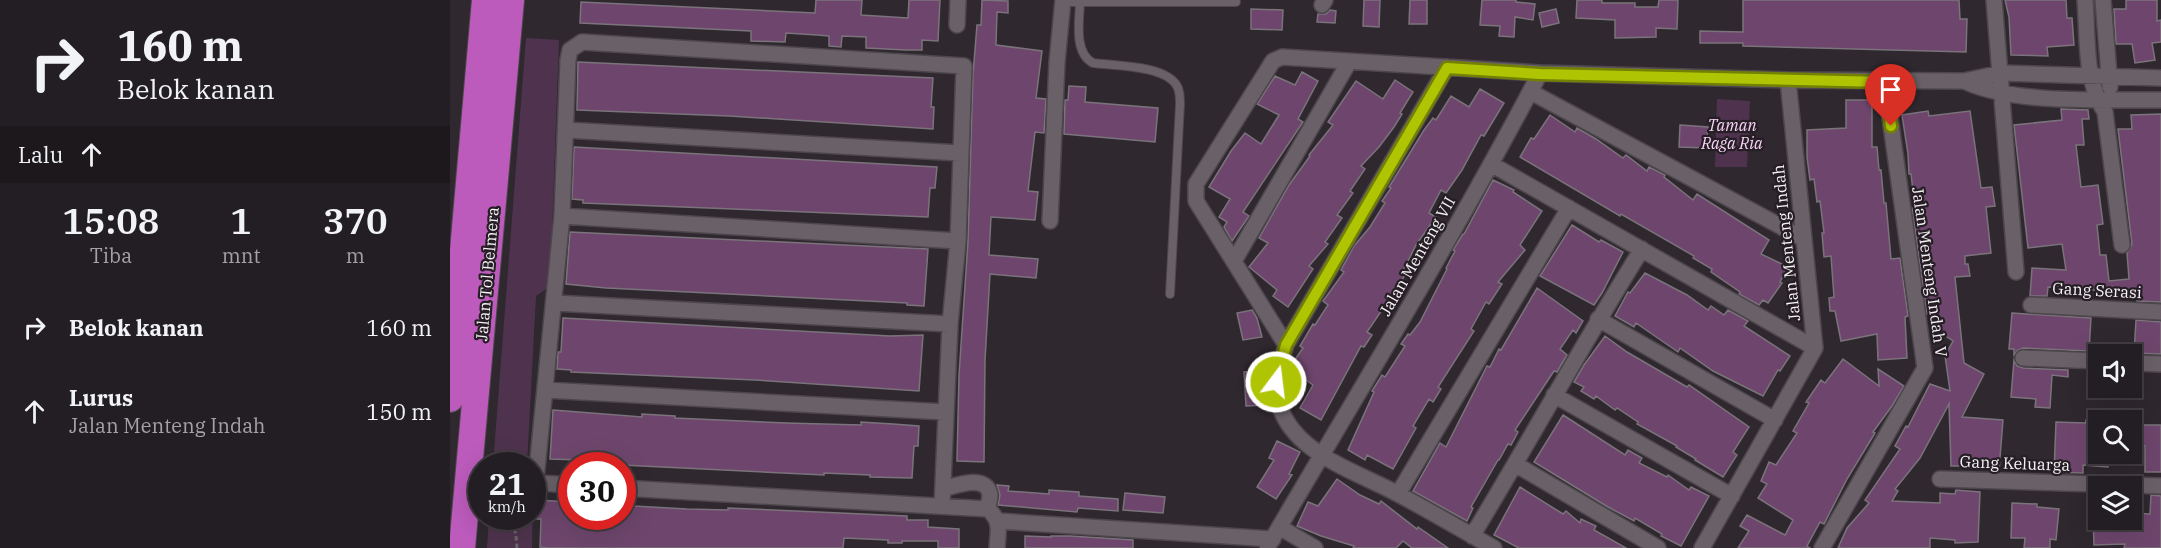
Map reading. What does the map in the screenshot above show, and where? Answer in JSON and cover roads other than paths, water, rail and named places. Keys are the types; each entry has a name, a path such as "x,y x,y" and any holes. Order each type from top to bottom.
{"highway":[{"name":"Jalan Tol Belmera","path":"450,399 485,0"},
{"name":"Jalan Tol Belmera","path":"462,548 511,0"}],"street":[{"path":"957,25 958,0"},
{"path":"1994,0 2016,272"},
{"path":"2085,0 2091,76 2104,104"},
{"path":"2103,0 2108,76 2104,104 2122,245"},
{"path":"1050,221 1057,62 1063,1"},
{"path":"558,484 539,483 536,479 561,216 568,60 570,50 582,42 964,66 958,241 950,324 942,506"},
{"path":"1286,345 1196,201 1196,184 1274,61 1282,57 1540,74 1788,80 1964,81 2001,73 2161,78"},
{"path":"1234,261 1349,62"},
{"path":"1447,68 1286,345 1276,382 1283,413 1293,432 1306,446 1494,548"},
{"name":"Jalan Menteng VII","path":"1322,456 1491,164 1540,74"},
{"name":"Jalan Menteng Indah","path":"1788,80 1815,348"},
{"path":"1964,81 1982,90 2104,104 2161,100"},
{"name":"Jalan Menteng Indah V","path":"1822,548 1925,368 1885,82"},
{"path":"1531,92 1804,238"},
{"path":"566,130 960,153"},
{"path":"1491,164 1815,348 1702,548"},
{"path":"1398,494 1569,208"},
{"path":"561,216 958,241"},
{"path":"1472,536 1598,319 1642,249"},
{"path":"554,303 950,324"},
{"name":"Gang Serasi","path":"2031,304 2161,312"},
{"path":"1598,319 1775,420"},
{"path":"2024,358 2088,361"},
{"path":"2142,363 2161,364"},
{"path":"545,390 945,412"},
{"path":"1554,394 1732,496"},
{"path":"1274,538 1315,464 1322,456"},
{"path":"1515,464 1658,548"},
{"name":"Gang Keluarga","path":"1940,479 2161,486"},
{"path":"943,489 965,482 982,484 987,489 990,495 997,548"},
{"path":"636,489 942,506 993,515 1274,538 1315,548"}],"lane":[{"path":"1063,1 1080,4 1236,2"},
{"path":"1080,4 1081,52 1086,59 1093,63 1156,71 1168,76 1178,87 1180,104 1170,294"}],"park label":[{"name":"Taman Raga Ria","path":"1732,134"}]}
